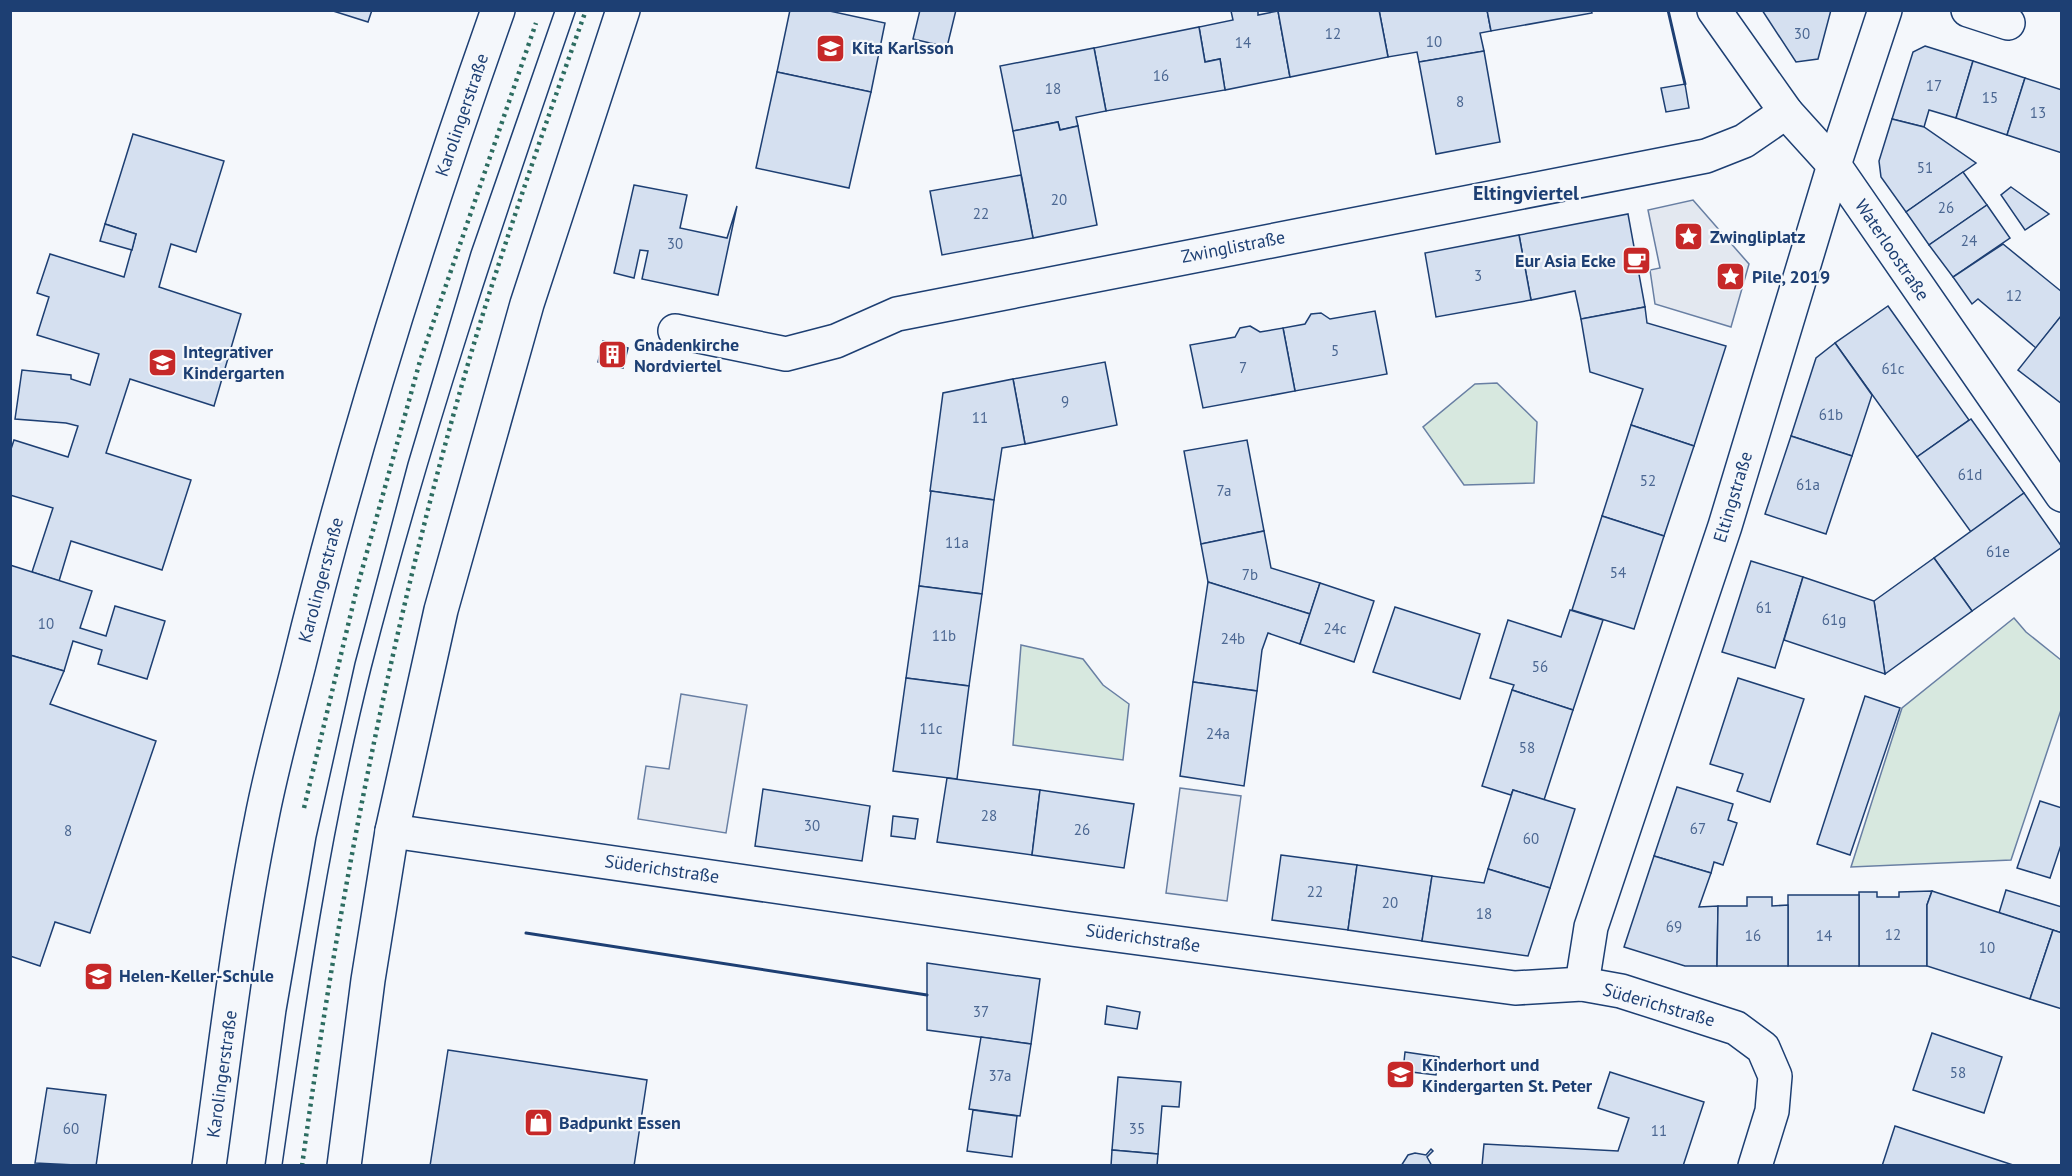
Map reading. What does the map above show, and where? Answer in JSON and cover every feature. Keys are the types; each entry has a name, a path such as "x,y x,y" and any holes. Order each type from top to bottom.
{"street":[{"name":"Karolingerstraße","path":"209,1166 240,936 261,819 319,582 378,374 461,116 498,10"},
{"path":"344,1166 368,980 392,831 441,610 527,304 623,10"},
{"name":"Waterloostraße","path":"1714,10 1786,112 1834,165 2061,495"},
{"name":"Eltingstraße","path":"1582,984 1591,927 1725,526 1834,165 1886,10"},
{"path":"1968,10 2007,23"},
{"name":"Zwinglistraße","path":"675,331 786,354 837,341 897,314 1706,156 1744,141 1786,112"},
{"name":"Süderichstraße","path":"392,831 1071,929 1515,988 1582,984 1621,991 1736,1028 1763,1048 1775,1076 1772,1111 1755,1166"}],"shaded area":[{"name":"Zwingliplatz","path":"1693,200 1749,264 1731,327 1655,304 1650,270 1660,268 1648,210"},
{"path":"1497,383 1537,422 1534,483 1464,485 1423,427 1475,384"},
{"path":"2014,618 2026,632 2061,660 2061,710 2011,860 1851,867 1902,708"},
{"path":"1021,645 1083,659 1103,685 1129,704 1123,760 1013,745"},
{"path":"681,694 747,705 726,833 638,819 646,766 669,769"},
{"path":"1180,788 1241,796 1227,901 1166,893"}],"building":[{"path":"330,10 372,10 368,22"},
{"name":"Kita Karlsson","path":"790,10 825,10 885,23 871,92 777,72"},
{"path":"920,10 956,10 947,47 913,39"},
{"path":"1258,10 1258,15 1278,11 1290,77 1225,90 1220,59 1205,62 1199,27 1233,20 1231,11"},
{"path":"1379,10 1487,10 1491,31 1480,33 1484,51 1419,62 1417,52 1388,57"},
{"path":"1379,10 1388,57 1290,77 1278,11"},
{"path":"1487,10 1591,10 1592,13 1491,31"},
{"path":"1762,10 1831,10 1818,59 1796,62"},
{"path":"1199,27 1205,62 1220,59 1225,90 1106,111 1094,48"},
{"path":"1925,46 1973,61 1956,118 1929,110 1924,127 1892,119 1913,52"},
{"path":"1094,48 1106,111 1076,117 1078,126 1060,130 1058,122 1013,131 1000,66"},
{"path":"1484,51 1500,142 1436,154 1419,62"},
{"path":"1973,61 2025,78 2007,135 1956,118"},
{"path":"777,72 871,92 849,188 756,168"},
{"path":"2025,78 2062,90 2062,153 2007,135"},
{"path":"1685,84 1689,108 1666,112 1661,88"},
{"path":"1892,119 1924,127 1976,163 1906,212 1881,177 1879,161"},
{"path":"1058,122 1060,130 1078,126 1097,225 1033,238 1013,131"},
{"name":"Integrativer Kindergarten","path":"133,134 224,161 196,252 171,244 159,287 241,314 214,406 130,379 106,453 191,480 162,570 71,541 59,581 32,572 53,508 10,495 10,452 14,440 68,457 78,426 15,419 22,370 71,375 71,379 90,385 99,354 37,335 49,297 37,293 50,254 124,277 136,234 105,224"},
{"path":"1963,172 1987,205 1929,245 1906,212"},
{"path":"1021,175 1033,238 942,255 930,191"},
{"path":"634,185 687,195 680,228 727,238 737,206 718,295 642,279 648,251 640,250 634,278 614,273"},
{"path":"2011,187 2049,214 2025,230 2001,195"},
{"path":"1987,205 2010,238 1953,277 1929,245"},
{"path":"1628,214 1645,307 1581,319 1575,291 1531,300 1519,235"},
{"path":"105,224 136,234 132,250 100,241"},
{"path":"1519,235 1531,300 1436,317 1425,253"},
{"path":"2003,244 2062,292 2062,315 2036,348 1978,299 1972,304 1953,277"},
{"path":"1888,306 1969,420 1917,457 1835,343"},
{"path":"1645,307 1647,323 1726,346 1694,446 1631,425 1643,389 1590,372 1581,319"},
{"path":"1375,311 1387,374 1295,391 1283,328 1305,324 1311,314 1321,313 1330,319"},
{"path":"2062,317 2062,404 2018,370"},
{"path":"1250,326 1260,332 1283,328 1295,391 1203,408 1190,345 1235,337 1240,328"},
{"name":"Gnadenkirche Nordviertel","path":"603,341 628,348 623,368 598,362"},
{"path":"1835,343 1872,395 1852,456 1791,436 1816,358"},
{"path":"1105,362 1117,425 1025,444 1013,379"},
{"path":"1013,379 1025,444 1002,448 994,500 930,491 943,393"},
{"path":"1971,419 2024,493 1971,532 1917,457"},
{"path":"1631,425 1694,446 1664,536 1602,516"},
{"path":"1791,436 1852,456 1826,534 1765,514"},
{"path":"1247,440 1264,531 1201,544 1184,451"},
{"path":"931,491 994,500 982,594 919,586"},
{"path":"2024,493 2062,547 1972,611 1934,558"},
{"path":"1602,516 1664,536 1634,629 1572,610"},
{"path":"1264,531 1271,568 1320,583 1310,614 1208,582 1201,544"},
{"path":"1934,558 1972,611 1885,674 1874,601"},
{"path":"1751,561 1803,577 1775,668 1722,652"},
{"path":"10,565 92,591 80,628 106,636 115,606 165,621 147,679 98,664 102,650 73,641 64,671 10,655"},
{"path":"1803,577 1874,601 1885,674 1784,640"},
{"path":"1208,582 1310,614 1300,644 1268,633 1262,650 1257,691 1193,682"},
{"path":"1320,583 1374,601 1354,662 1300,644"},
{"path":"919,586 982,594 969,686 906,678"},
{"path":"1395,607 1480,634 1460,699 1373,672"},
{"path":"1570,610 1603,620 1573,710 1512,690 1514,685 1490,678 1508,620 1561,637"},
{"path":"10,655 64,671 50,704 156,741 90,933 55,922 40,966 10,956"},
{"path":"906,678 969,686 957,779 893,771"},
{"path":"1738,678 1804,699 1770,802 1737,791 1743,774 1710,764"},
{"path":"1193,682 1257,691 1244,786 1180,776"},
{"path":"1512,690 1573,710 1544,800 1513,790 1511,795 1482,786"},
{"path":"1865,696 1900,708 1850,855 1817,844"},
{"path":"947,778 1040,790 1032,855 937,842"},
{"path":"1677,787 1733,804 1728,820 1737,823 1723,865 1714,862 1711,873 1654,856"},
{"path":"763,789 870,806 862,861 755,846"},
{"path":"1040,790 1134,804 1124,868 1032,855"},
{"path":"1513,790 1575,809 1550,888 1488,869"},
{"path":"2040,801 2062,808 2062,842 2050,878 2017,868"},
{"path":"893,816 918,819 915,839 891,836"},
{"path":"1281,855 1357,865 1348,930 1272,920"},
{"path":"1654,856 1711,873 1699,907 1718,906 1717,966 1685,966 1624,947"},
{"path":"1357,865 1432,876 1422,941 1348,930"},
{"path":"1488,869 1550,888 1528,956 1422,941 1432,876 1484,883"},
{"path":"2006,890 2062,907 2062,933 1999,913"},
{"path":"1932,891 1927,905 1927,966 1859,966 1859,892 1877,892 1877,897 1899,897 1899,892"},
{"path":"1932,891 2053,930 2030,999 1927,966 1927,905"},
{"path":"1788,895 1859,895 1859,966 1788,966"},
{"path":"1747,897 1772,897 1772,906 1788,905 1788,966 1717,966 1718,906 1747,906"},
{"path":"2053,930 2062,933 2062,1009 2030,999"},
{"path":"927,963 1040,979 1031,1044 927,1030"},
{"path":"1107,1006 1140,1012 1137,1029 1105,1024"},
{"path":"1932,1033 2002,1057 1984,1113 1913,1090"},
{"path":"981,1037 1031,1044 1020,1116 969,1109"},
{"name":"Badpunkt Essen","path":"448,1050 647,1080 634,1166 430,1166"},
{"path":"1405,1052 1439,1057 1436,1075 1403,1071"},
{"path":"1610,1072 1704,1102 1683,1166 1482,1166 1484,1144 1618,1151 1629,1118 1598,1108"},
{"path":"1118,1077 1181,1082 1179,1107 1162,1106 1158,1154 1112,1150"},
{"path":"47,1088 106,1095 96,1166 35,1163"},
{"path":"973,1110 1017,1116 1012,1157 967,1151"},
{"path":"1895,1126 2016,1166 1882,1166"},
{"path":"1431,1149 1433,1151 1427,1157 1432,1166 1401,1166 1408,1155 1415,1153 1426,1155"},
{"path":"1112,1150 1158,1154 1157,1166 1111,1166"}],"tram line":[{"path":"265,1166 286,1012 316,838 355,663 408,463 471,252 555,10"},
{"path":"282,1166 331,854 371,669 441,420 520,174 576,10"}],"hedge":[{"path":"302,1166 318,1055 356,833 403,613 459,395 491,288 586,10"},
{"path":"304,808 357,588 420,361 536,23"}],"wall":[{"path":"1668,10 1685,84"},
{"path":"526,933 927,995"}],"place":[{"name":"Kita Karlsson","path":"831,48"},
{"name":"Zwingliplatz","path":"1689,237"},
{"name":"Eur Asia Ecke","path":"1637,261"},
{"name":"Pile, 2019","path":"1731,277"},
{"name":"Gnadenkirche Nordviertel","path":"613,355"},
{"name":"Integrativer Kindergarten","path":"162,362"},
{"name":"Helen-Keller-Schule","path":"98,976"},
{"name":"Kinderhort und Kindergarten St. Peter","path":"1401,1075"},
{"name":"Badpunkt Essen","path":"538,1123"}],"district":[{"name":"Eltingviertel","path":"1526,193"}]}
